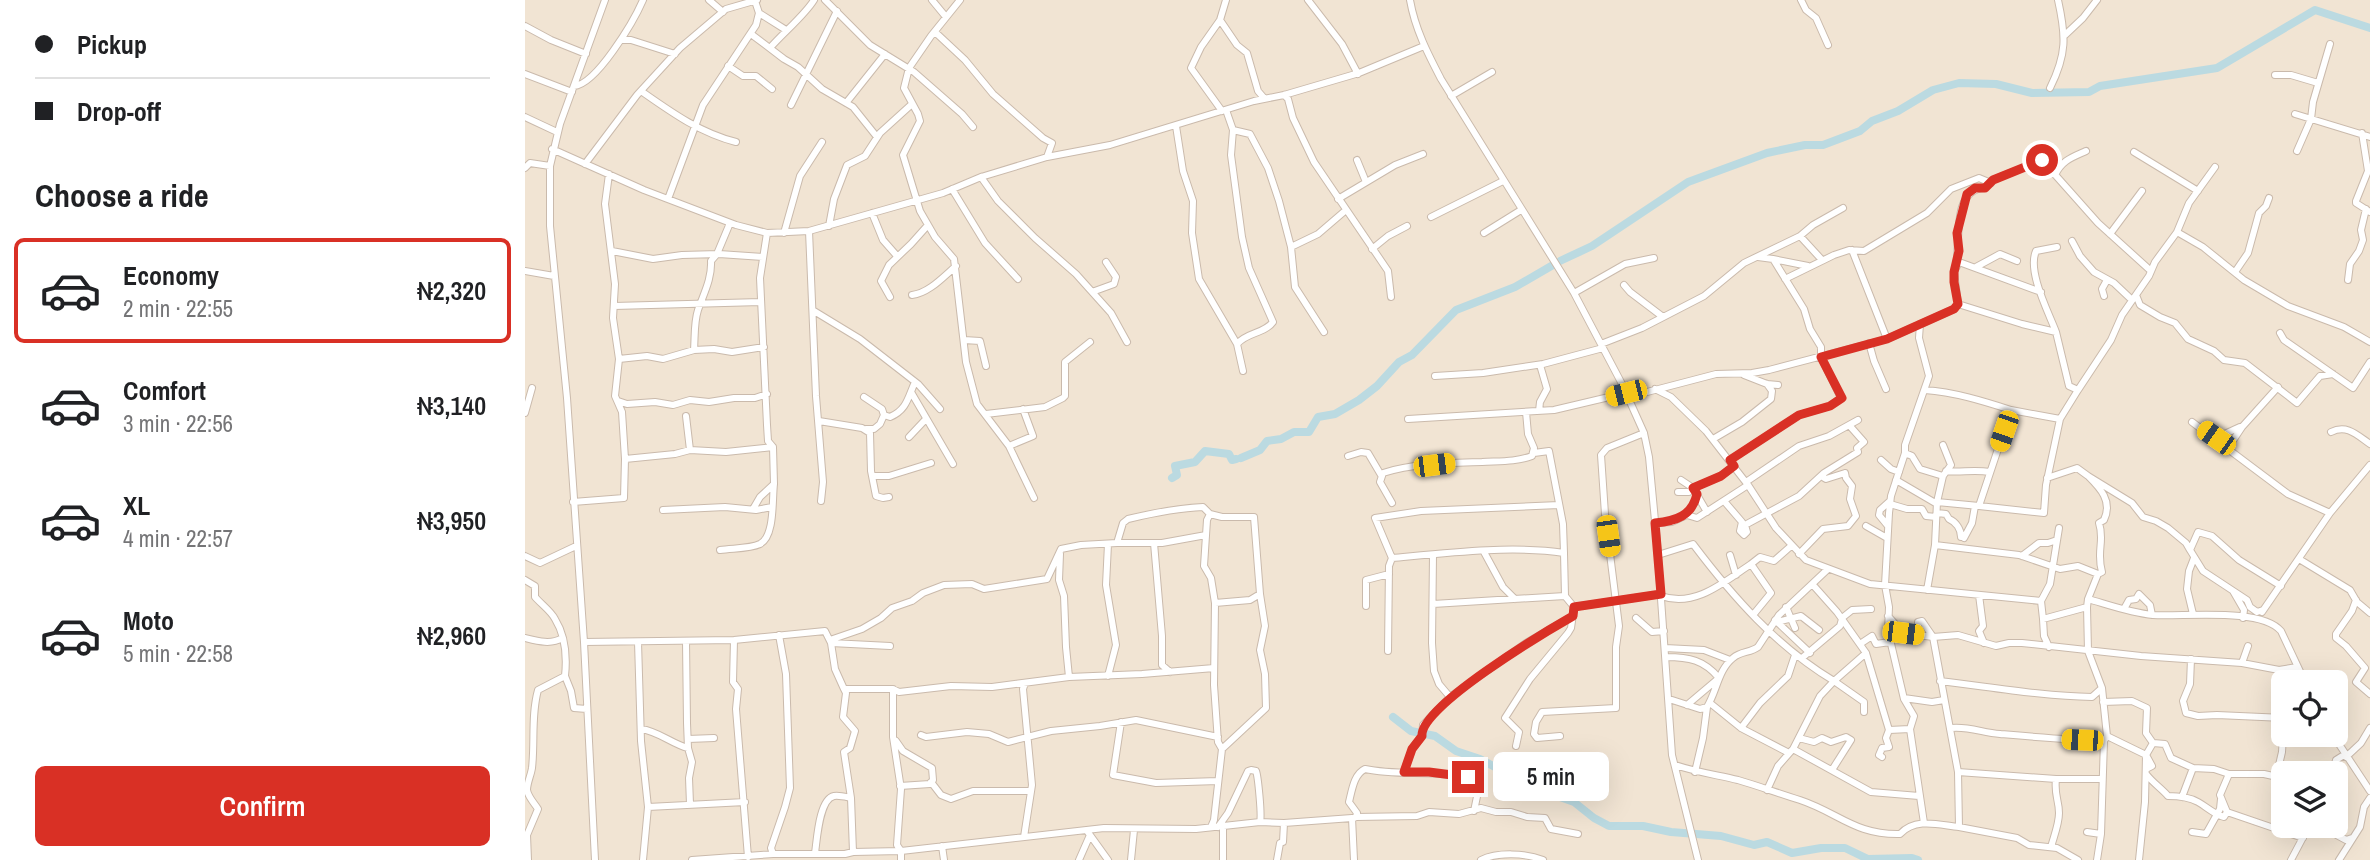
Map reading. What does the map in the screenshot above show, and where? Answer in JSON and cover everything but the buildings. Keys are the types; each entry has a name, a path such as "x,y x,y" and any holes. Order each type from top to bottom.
{"street":[{"path":"594,0 604,3 552,149 550,216 585,642 595,860"},
{"path":"525,74 573,89 582,86 621,40 643,0"},
{"path":"709,0 723,12"},
{"path":"771,48 814,0"},
{"path":"825,0 865,41 909,68 962,114 973,127"},
{"path":"932,0 946,17"},
{"path":"960,0 909,68 904,88 918,114 919,127 903,155 911,174 915,201 928,225 950,252 956,266 964,340 978,404 1009,446 1034,498"},
{"path":"1226,0 1220,20 1191,68 1224,111 1233,130 1231,155 1240,226 1249,268 1273,322 1268,328 1244,337 1237,344"},
{"path":"1308,0 1342,44 1357,74"},
{"path":"1410,0 1424,46 1451,96 1574,293 1644,433 1649,457 1658,555 1672,755 1698,860"},
{"path":"1801,0 1806,10 1816,19 1828,45"},
{"path":"2050,88 2063,57 2065,35 2058,0"},
{"path":"2065,35 2097,0"},
{"path":"585,163 641,91 675,54 723,12 756,1 759,13 751,34 703,106 668,199"},
{"path":"791,105 837,11"},
{"path":"759,13 786,30"},
{"path":"1220,20 1237,45 1247,53 1258,91 1263,98"},
{"path":"525,26 586,54"},
{"path":"935,32 965,60 993,94 1052,143 1047,158"},
{"path":"751,34 798,67 822,89 846,103 877,137"},
{"path":"621,40 631,40 675,54"},
{"path":"2297,150 2311,119 2330,44"},
{"path":"552,149 730,223 768,233 809,231 915,201 981,177 1047,158 1110,145 1263,98 1284,95 1357,74 1424,46"},
{"path":"846,103 875,70 885,54"},
{"path":"728,66 743,76 756,76 772,89"},
{"path":"1451,96 1492,72"},
{"path":"2275,75 2291,75 2318,83"},
{"path":"641,91 714,137 736,142"},
{"path":"1284,95 1314,162 1388,271 1391,297"},
{"path":"828,226 845,169 851,162 865,156 877,137 912,104"},
{"path":"2295,114 2370,137"},
{"path":"525,117 557,132"},
{"path":"1176,126 1183,171 1193,201 1192,233 1199,279 1237,344 1243,371"},
{"path":"1233,130 1250,134 1268,168 1291,247 1295,287 1324,332"},
{"path":"2348,280 2350,264 2363,240 2361,230 2368,210 2356,203 2368,171 2362,133"},
{"path":"785,233 800,176 821,142"},
{"path":"2055,175 2059,167 2073,155 2086,151"},
{"path":"2134,152 2198,191"},
{"path":"1338,199 1395,165 1423,154"},
{"path":"1357,160 1366,182"},
{"path":"1958,304 1954,282 1959,251 1957,233 1967,194 1975,188 1985,188 2039,160 2044,161 2098,223 2151,271"},
{"path":"527,164 550,166"},
{"path":"2048,167 2059,167"},
{"path":"1896,480 1937,503 2044,513 2047,478 2060,419 2111,340 2134,297 2178,232 2186,208 2215,167"},
{"path":"573,502 624,498 622,412 616,399 619,359 613,318 612,251 605,204 609,174"},
{"path":"981,177 997,201 1076,274 1111,313 1127,342"},
{"path":"1785,279 1822,260 1852,250 1864,251 1892,236 1927,213 1951,189 1979,178 1991,183"},
{"path":"1431,217 1503,181"},
{"path":"952,189 985,243 1018,279"},
{"path":"2111,234 2142,191"},
{"path":"2235,272 2248,253 2259,213 2269,198"},
{"path":"1435,376 1540,365 1602,346 1704,296 1744,263 1800,236 1813,225 1843,208"},
{"path":"1291,247 1318,234 1346,209"},
{"path":"1484,233 1521,210"},
{"path":"872,213 883,240 897,256"},
{"path":"694,350 695,326 712,272 711,261 717,254 730,223"},
{"path":"890,297 881,281 884,271 928,225"},
{"path":"1372,249 1407,226"},
{"path":"809,231 816,396 823,482 821,500"},
{"path":"2178,232 2203,247 2244,280 2288,306 2344,327 2370,342"},
{"path":"720,550 759,544 766,539 771,529 774,484 760,278 768,233"},
{"path":"1800,236 1822,260"},
{"path":"2073,241 2080,256 2094,271 2134,297 2140,305 2175,323 2188,339 2214,351 2224,359 2245,363 2297,404 2320,376 2333,374"},
{"path":"2057,247 2038,250 2034,256 2036,278 2056,332 2069,386 2078,390"},
{"path":"1852,250 1887,339"},
{"path":"612,251 653,259 717,254 763,257"},
{"path":"1976,267 2000,254 2017,261"},
{"path":"1574,293 1625,264 1654,257"},
{"path":"1758,257 1808,266"},
{"path":"1678,492 1695,491 1721,476 1732,463 1799,415 1830,406 1842,398 1821,357 1821,347 1810,329 1804,309 1773,259"},
{"path":"1092,292 1116,281 1106,262"},
{"path":"1956,266 1962,262 2041,292"},
{"path":"912,295 935,284 956,266"},
{"path":"525,271 554,276"},
{"path":"2103,296 2102,289 2107,280"},
{"path":"1625,285 1630,292 1664,317"},
{"path":"614,306 761,302"},
{"path":"1409,419 1539,411 1627,395 1716,374 1769,370 1887,339 1947,314 1958,304"},
{"path":"1958,304 2056,332"},
{"path":"814,311 846,328 915,382 940,409"},
{"path":"1920,324 1919,338 1929,376 1905,445 1890,503 1885,584 1890,642 1904,698 1914,716 1910,729 1924,823"},
{"path":"2280,332 2284,340 2353,388 2370,362"},
{"path":"1900,333 1919,338"},
{"path":"964,340 980,341 986,366"},
{"path":"986,414 1045,407 1065,396 1065,362 1090,342"},
{"path":"1869,343 1886,389"},
{"path":"619,359 647,356 663,359 694,350 732,352 764,347"},
{"path":"1539,411 1540,402 1547,389 1540,365"},
{"path":"1742,374 1767,384 1778,385"},
{"path":"884,415 890,417 903,409 909,401 915,382"},
{"path":"1713,439 1742,422 1771,399 1772,391 1767,384"},
{"path":"2228,448 2242,426 2278,387"},
{"path":"525,413 532,388"},
{"path":"1655,389 1677,402 1713,439 1747,483 1762,515 1806,560 1870,584 2041,601"},
{"path":"1925,390 1941,391 2011,410 2060,419"},
{"path":"911,392 953,464"},
{"path":"616,399 627,404 655,402 673,405 690,400 716,402 767,394"},
{"path":"819,421 874,429 884,415 882,409 864,397"},
{"path":"1009,446 1033,436 1023,409"},
{"path":"1958,548 1972,523 2011,410"},
{"path":"1526,412 1528,434 1534,453"},
{"path":"686,416 690,450"},
{"path":"909,437 925,420"},
{"path":"1687,514 1697,518 1799,446 1829,436 1858,420"},
{"path":"2192,422 2288,494 2330,513"},
{"path":"1724,501 1742,522 1740,531 1744,535 1747,532 1747,522 1800,496 1821,476 1858,452 1857,448 1864,442 1849,425"},
{"path":"2216,438 2242,426"},
{"path":"2332,432 2339,428 2347,429 2370,444"},
{"path":"866,429 871,437 872,477 876,496 889,497"},
{"path":"1560,736 1537,738 1534,734 1542,712 1616,708 1616,647 1619,626 1605,514 1601,455 1607,449 1644,433"},
{"path":"625,459 690,450 748,451 771,444"},
{"path":"1943,445 1951,465"},
{"path":"1381,475 1397,469 1449,463 1517,460 1534,453 1549,451 1559,505 1565,596 1574,607 1573,616 1568,633 1530,679 1505,718 1519,732 1516,746"},
{"path":"1348,456 1368,453 1381,475 1381,482 1392,503"},
{"path":"1905,453 1912,456 1920,469 1944,473 1974,469 1990,472"},
{"path":"1881,460 1899,472"},
{"path":"1927,590 1935,545 1937,503 1944,473 1959,461"},
{"path":"872,477 889,476 931,463"},
{"path":"2258,620 2330,513 2370,465"},
{"path":"2047,478 2077,468 2132,503 2143,517 2168,528 2186,543 2203,571 2225,583 2247,600 2257,612 2263,610"},
{"path":"1799,554 1823,529 1848,526 1856,516 1850,499 1852,486 1845,472 1826,478 1821,476"},
{"path":"2088,476 2104,492 2107,509 2104,520 2099,523 2103,534 2098,548 2102,572 2098,574 2087,607 2088,651 2102,688 2106,739 2097,860"},
{"path":"1681,480 1695,491 1707,512"},
{"path":"753,509 760,497 774,484"},
{"path":"1655,523 1672,522 1687,514 1695,502 1695,491"},
{"path":"1890,503 1907,509 1921,509 1926,516 1946,514 1960,529 1971,550"},
{"path":"1392,558 1375,518 1421,511 1559,505"},
{"path":"663,510 725,507 756,510 772,507"},
{"path":"1117,543 1123,523 1128,519 1175,509 1203,507 1210,514 1222,517 1254,517 1265,626 1260,650 1265,674 1266,708 1222,749"},
{"path":"1210,514 1207,520 1204,566 1211,578 1215,603 1214,668 1218,737 1222,749 1214,820 1218,827 1223,860"},
{"path":"1866,526 1887,538"},
{"path":"2049,647 2044,636 2041,601 2050,584 2059,528"},
{"path":"2190,550 2198,532 2202,531 2212,536 2239,560 2281,586"},
{"path":"831,642 862,629 892,608 944,585 972,584 984,589 1047,579 1059,552 1068,547 1190,540 1206,535"},
{"path":"2022,556 2039,543 2057,540"},
{"path":"1154,543 1162,636 1162,665 1157,672"},
{"path":"1108,544 1106,585 1116,645 1108,676"},
{"path":"1658,555 1693,544 1723,584 1779,642 1811,668 1864,702 1864,712"},
{"path":"1574,607 1661,595 1674,601 1687,600 1723,584 1760,557 1775,561 1791,545"},
{"path":"1935,545 2022,556 2060,569 2078,566 2098,574"},
{"path":"525,556 540,563 576,546"},
{"path":"1059,552 1059,580 1064,596 1069,677"},
{"path":"1392,558 1484,552 1564,553"},
{"path":"1484,552 1503,587 1515,598"},
{"path":"1433,555 1434,671 1439,684 1450,697"},
{"path":"1388,651 1389,562 1392,558"},
{"path":"1731,558 1739,573"},
{"path":"2193,614 2187,589 2194,558"},
{"path":"2299,559 2350,590 2356,600 2370,612"},
{"path":"1751,564 1771,593 1753,615"},
{"path":"1695,772 1708,705 1730,660 1737,654 1753,651 1786,607 1828,569"},
{"path":"1366,606 1366,580 1389,574"},
{"path":"525,580 535,586 535,597 555,619 562,638 566,660 565,676 574,708 587,709"},
{"path":"1813,585 1866,653 1889,730 1889,747 1882,748 1879,755 1882,757"},
{"path":"2233,591 2244,610 2243,618"},
{"path":"1215,603 1250,600 1260,594"},
{"path":"2124,609 2129,600 2136,599 2139,594 2150,605 2152,615"},
{"path":"1433,604 1565,596"},
{"path":"1979,596 1983,626 1979,631 1984,643"},
{"path":"2088,599 2152,615 2193,614 2269,621 2281,631 2299,670"},
{"path":"2356,600 2336,638 2365,668 2356,682 2370,694"},
{"path":"1786,607 1795,628"},
{"path":"2043,619 2087,607"},
{"path":"1741,728 1760,703 1789,676 1799,657 1810,653 1852,610 1871,609"},
{"path":"1776,621 1804,614 1819,629"},
{"path":"1404,772 1427,720 1450,697 1526,643 1573,616"},
{"path":"1888,616 1903,633"},
{"path":"1636,618 1652,632 1664,631"},
{"path":"1776,621 1810,653"},
{"path":"1919,635 1918,622 1922,621 1933,636 1951,728 1958,772 1959,828"},
{"path":"585,642 734,640 824,631 831,642 835,669 846,693 843,717 855,731 850,748 843,752 851,797 853,852"},
{"path":"1888,632 1952,637 1958,635 1996,646 2022,643 2242,663 2279,670 2297,667"},
{"path":"773,854 771,848 789,788 786,674 779,635"},
{"path":"1860,644 1871,636 1877,644 1890,642"},
{"path":"525,638 557,642 562,638"},
{"path":"734,640 733,682 738,689 736,709 748,857"},
{"path":"686,641 688,748 692,762 689,778 691,804"},
{"path":"638,642 641,729 648,807 643,860"},
{"path":"831,642 890,646"},
{"path":"2242,663 2248,646"},
{"path":"1665,648 1704,650 1730,660"},
{"path":"1767,790 1778,766 1799,738 1820,696 1866,653"},
{"path":"1666,657 1695,659 1710,668 1719,678"},
{"path":"2190,659 2190,684 2183,701 2186,713 2198,716 2271,718"},
{"path":"1162,665 1170,672"},
{"path":"844,688 893,689 899,692 1015,683 1024,686 1069,677 1214,668"},
{"path":"528,860 527,835 538,809 527,789 532,769 536,725 534,705 538,690 565,676"},
{"path":"1687,705 1719,678"},
{"path":"1940,681 2021,690 2043,696 2092,697 2102,688"},
{"path":"1024,686 1031,791 1024,837"},
{"path":"893,689 893,737 900,786 897,845 901,851 901,860"},
{"path":"1904,698 1932,702 1944,700"},
{"path":"1669,699 1700,709 1708,705"},
{"path":"1909,708 1920,701"},
{"path":"2103,702 2132,701 2147,708 2146,733 2153,743"},
{"path":"1708,705 1741,728 1832,770 1871,792 1919,796"},
{"path":"921,735 989,734 1008,742 1058,730 1136,719 1218,737"},
{"path":"1121,722 1113,775 1156,783 1218,781"},
{"path":"1951,728 1980,729 1997,734 2059,740 2106,739 2146,755"},
{"path":"2336,761 2361,743 2370,728"},
{"path":"641,729 651,730 675,745 688,748"},
{"path":"1889,730 1910,729"},
{"path":"893,737 903,751 932,768 931,782 941,795 951,799 973,791 1031,791"},
{"path":"1799,738 1814,742 1822,738 1831,741 1846,737 1851,740 1832,770"},
{"path":"688,739 714,738"},
{"path":"2139,860 2146,755 2153,743"},
{"path":"2153,743 2165,744 2171,758 2193,768 2214,769 2229,774 2271,776"},
{"path":"2340,747 2370,791"},
{"path":"1675,765 1735,780 1823,808 1844,822 1875,833 1900,834 1909,825 1924,823 2017,838 2029,845 2051,847 2078,860"},
{"path":"2182,797 2193,768"},
{"path":"1218,827 1251,769 1256,771 1258,776 1257,792 1262,815 1260,822"},
{"path":"1340,818 1361,770 1445,774 1480,782 1474,811"},
{"path":"2146,771 2156,787 2168,796 2196,801 2217,816 2224,817 2227,812"},
{"path":"1958,772 2056,779 2102,779"},
{"path":"2192,832 2206,834 2210,823 2217,816 2220,795 2229,774"},
{"path":"2051,847 2060,817 2054,794 2056,779"},
{"path":"900,786 931,782"},
{"path":"815,853 823,806 827,799 834,796 851,797"},
{"path":"2221,797 2227,812 2271,827"},
{"path":"2340,860 2360,827 2364,807 2370,798"},
{"path":"648,807 745,802"},
{"path":"1349,802 1354,806 1355,860"},
{"path":"692,860 815,853 846,857 853,852 901,851 1024,837 1089,833 1104,828 1134,830 1218,827 1260,822 1417,816 1429,812 1459,814 1481,808 1545,818 1551,829 1578,834"},
{"path":"1277,860 1280,843 1285,835 1285,823"},
{"path":"1131,860 1134,830"},
{"path":"2087,832 2101,834"},
{"path":"1079,860 1089,833"},
{"path":"1089,833 1108,860"},
{"path":"2341,838 2346,841 2354,837"},
{"path":"2291,860 2304,838"},
{"path":"942,846 944,860"},
{"path":"1481,860 1532,856 1543,860"}],"shaded area":[{"path":"525,0 2370,0 2370,860 525,860"}],"waterway":[{"path":"1560,261 1592,246 1688,182 1767,153 1805,145 1823,145 1860,131 1872,121 1898,111 1933,90 1959,83 1996,84 2032,93 2089,92 2100,86 2217,68 2315,10 2370,28"},
{"path":"1241,458 1260,450 1267,441 1281,439 1294,432 1309,432 1318,417 1335,414 1377,386 1456,310 1515,287 1553,265"},
{"path":"1172,478 1177,475 1175,466 1195,462 1205,451 1229,454 1232,460 1236,459"},
{"path":"1393,717 1411,731 1435,736 1456,751 1480,759 1532,787 1574,802 1609,826 1643,826 1671,832 1721,836 1754,845 1767,842 1792,853 1821,848 1845,848 1868,859 1918,860"}],"route":[{"path":"1468,777 1404,772 1427,720 1450,697 1526,643 1573,616 1574,607 1661,594 1655,523 1672,522 1687,514 1696,499 1697,494 1693,488 1721,476 1734,466 1730,460 1799,415 1830,406 1842,398 1821,357 1887,339 1954,309 1958,304 1954,282 1959,251 1957,233 1967,194 1975,188 1985,188 1993,180 2011,175 2042,160"}]}
